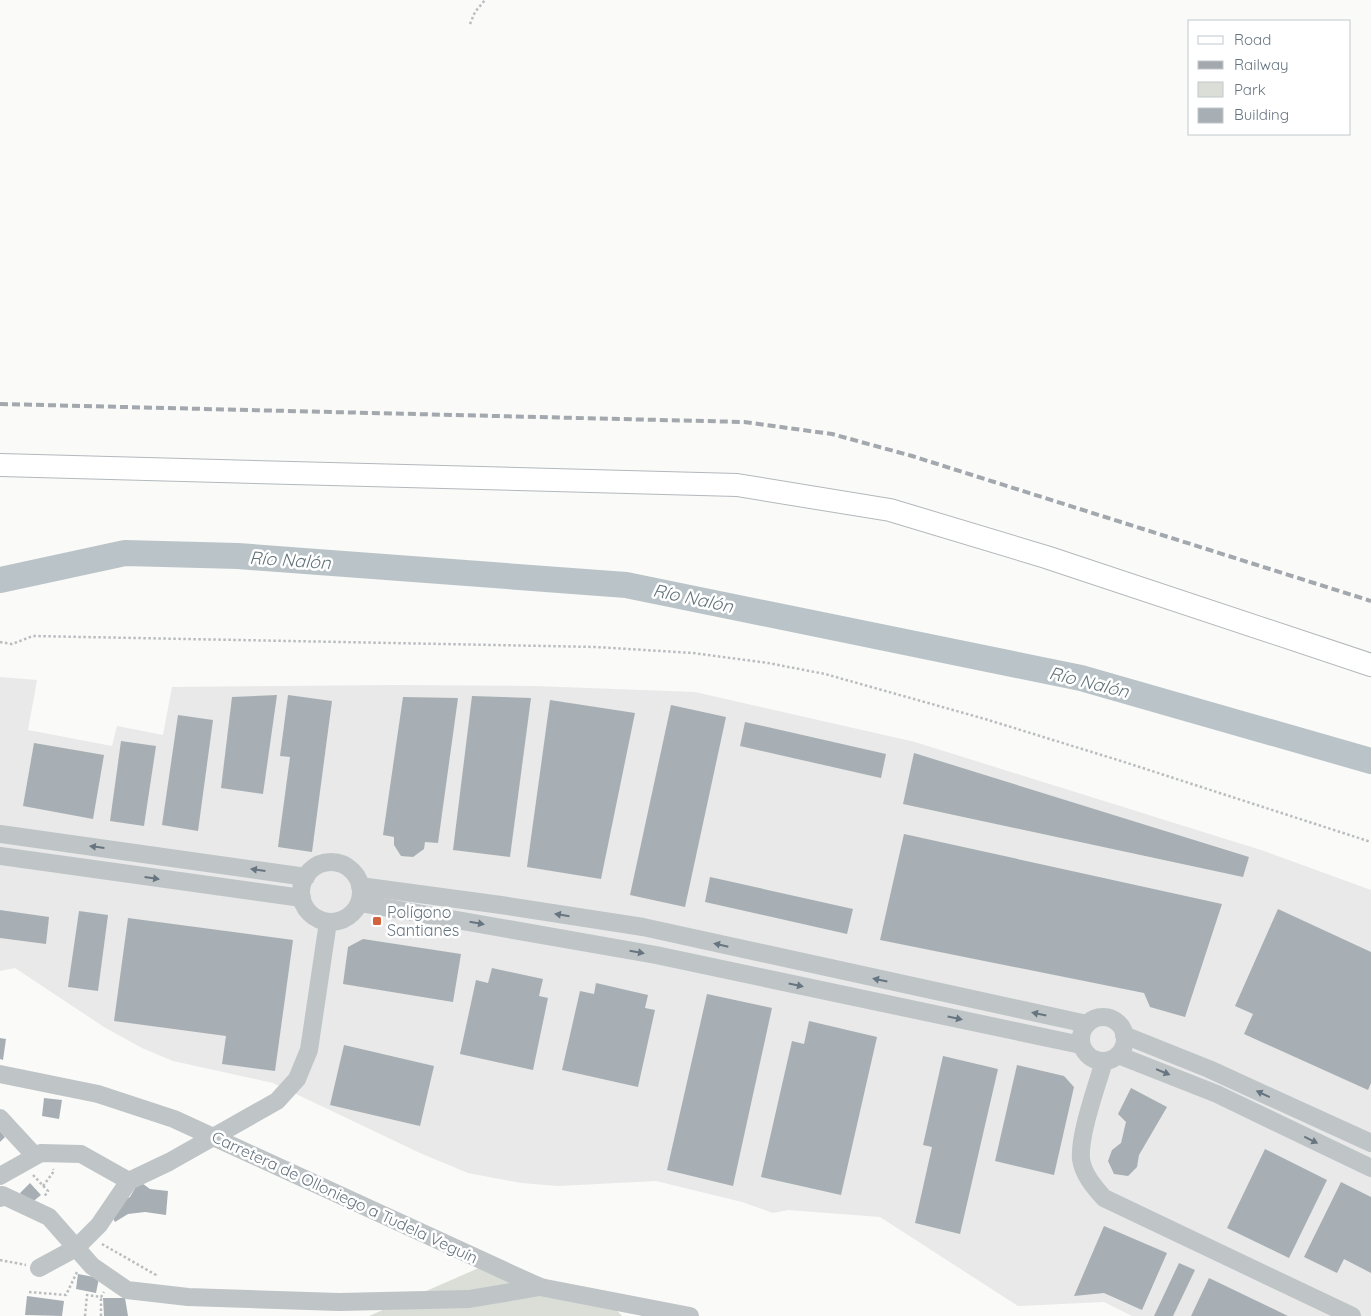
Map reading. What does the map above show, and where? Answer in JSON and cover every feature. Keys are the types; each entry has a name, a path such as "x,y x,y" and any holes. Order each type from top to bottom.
{"main road":[{"path":"0,465 737,485 890,510 1046,557 1371,665"}],"street":[{"path":"0,834 306,877"},
{"path":"0,856 302,898"},
{"path":"332,862 343,864 355,873 360,882 360,894 354,912 346,919 339,922 318,920 310,913 302,898 303,882 316,866 332,862"},
{"path":"360,894 492,904 643,927 1087,1024"},
{"path":"360,894 1081,1045"},
{"path":"38,1268 83,1247 129,1181 169,1162 277,1101 297,1079 309,1050 328,922"},
{"path":"1352,1316 1104,1198 1089,1181 1081,1159 1083,1136 1111,1058 1124,1043 1124,1036 1117,1022 1110,1018 1094,1018 1082,1030 1081,1045 1090,1057 1111,1058 1217,1094 1371,1168"},
{"path":"1124,1036 1209,1069 1371,1143"},
{"name":"Carretera de Olloniego a Tudela Veguín","path":"0,1074 98,1094 174,1119 540,1287 690,1316"},
{"path":"0,1118 28,1160"},
{"path":"0,1176 41,1153 81,1154 129,1181"},
{"path":"0,1198 2,1195 49,1217 83,1247 92,1266 126,1290 188,1297 339,1302 469,1299 540,1287"}],"path":[{"path":"470,24 474,12 485,0"},
{"path":"0,642 12,644 33,636 596,647 693,653 768,663 825,674 985,719 1371,842"},
{"path":"28,1160 48,1191 34,1210"},
{"path":"29,1292 66,1295 83,1247 156,1275 152,1293"},
{"path":"0,1260 38,1268"},
{"path":"101,1316 101,1297 112,1280"},
{"path":"85,1316 87,1295 101,1297"}],"shaded area":[{"path":"0,677 37,680 28,730 112,746 117,726 163,735 172,687 534,686 695,692 915,742 1264,851 1371,890 1371,1316 1132,1316 1104,1302 1018,1306 880,1217 788,1210 773,1213 742,1202 656,1181 558,1186 521,1183 468,1173 420,1153 273,1083 173,1061 142,1048 104,1027 15,968 0,971"}],"green space":[{"path":"497,1260 612,1305 622,1316 369,1316"}],"building":[{"path":"277,695 263,794 221,788 232,697"},
{"path":"288,695 332,701 312,852 278,847 290,757 280,756"},
{"path":"472,696 531,698 510,857 453,850"},
{"path":"403,697 458,698 438,843 425,842 424,849 413,857 401,856 394,845 394,837 383,835"},
{"path":"550,700 635,713 601,879 527,867"},
{"path":"671,705 726,717 685,907 630,895"},
{"path":"178,715 213,720 198,831 162,825"},
{"path":"745,722 886,754 881,778 740,746"},
{"path":"121,741 156,746 144,826 110,821"},
{"path":"34,743 104,755 93,819 23,806"},
{"path":"914,753 1249,857 1243,877 903,804"},
{"path":"904,834 1222,904 1185,1017 1150,1007 1144,993 880,940"},
{"path":"710,877 853,909 847,934 705,902"},
{"path":"1278,909 1371,952 1371,1083 1368,1090 1244,1034 1253,1014 1235,1006"},
{"path":"0,910 49,917 46,944 0,938"},
{"path":"79,911 108,915 98,991 68,987"},
{"path":"128,918 293,940 275,1071 222,1064 226,1036 114,1021"},
{"path":"363,939 461,954 453,1002 343,984 348,947"},
{"path":"492,968 543,979 539,996 548,998 533,1070 460,1054 476,980 488,983"},
{"path":"596,983 648,995 645,1008 655,1010 638,1087 562,1070 580,991 594,994"},
{"path":"707,994 772,1008 733,1186 667,1170"},
{"path":"809,1021 877,1037 841,1195 761,1177 792,1041 804,1044"},
{"path":"0,1038 6,1039 3,1060 0,1059"},
{"path":"344,1045 434,1066 420,1126 330,1105"},
{"path":"943,1056 998,1069 960,1234 915,1223 932,1147 923,1145"},
{"path":"1017,1065 1064,1076 1074,1087 1054,1175 995,1161"},
{"path":"1131,1088 1167,1107 1139,1155 1137,1167 1128,1176 1114,1174 1108,1161 1112,1150 1121,1143 1126,1122 1118,1114"},
{"path":"44,1098 62,1100 59,1119 42,1116"},
{"path":"0,1131 5,1137 0,1142"},
{"path":"1265,1149 1327,1180 1289,1258 1227,1228"},
{"path":"139,1181 150,1189 168,1191 166,1215 145,1212 128,1214 115,1222 112,1216 123,1201 130,1197"},
{"path":"1341,1182 1371,1197 1371,1273 1344,1259 1337,1273 1304,1257"},
{"path":"30,1183 41,1195 30,1204 20,1193"},
{"path":"1104,1226 1167,1253 1142,1310 1104,1293 1074,1296"},
{"path":"1179,1263 1195,1270 1173,1316 1154,1316"},
{"path":"78,1274 99,1278 96,1293 76,1289"},
{"path":"1209,1278 1288,1316 1191,1316"},
{"path":"27,1296 64,1301 62,1316 25,1315"},
{"path":"103,1298 125,1298 128,1316 104,1316"}],"waterway":[{"name":"Río Nalón","path":"0,580 125,553 238,556 626,585 1081,678 1371,761"}],"railway":[{"path":"0,404 744,422 832,434 912,456 1371,601"}],"place":[{"name":"Polígono Santianes","path":"377,921"}]}
